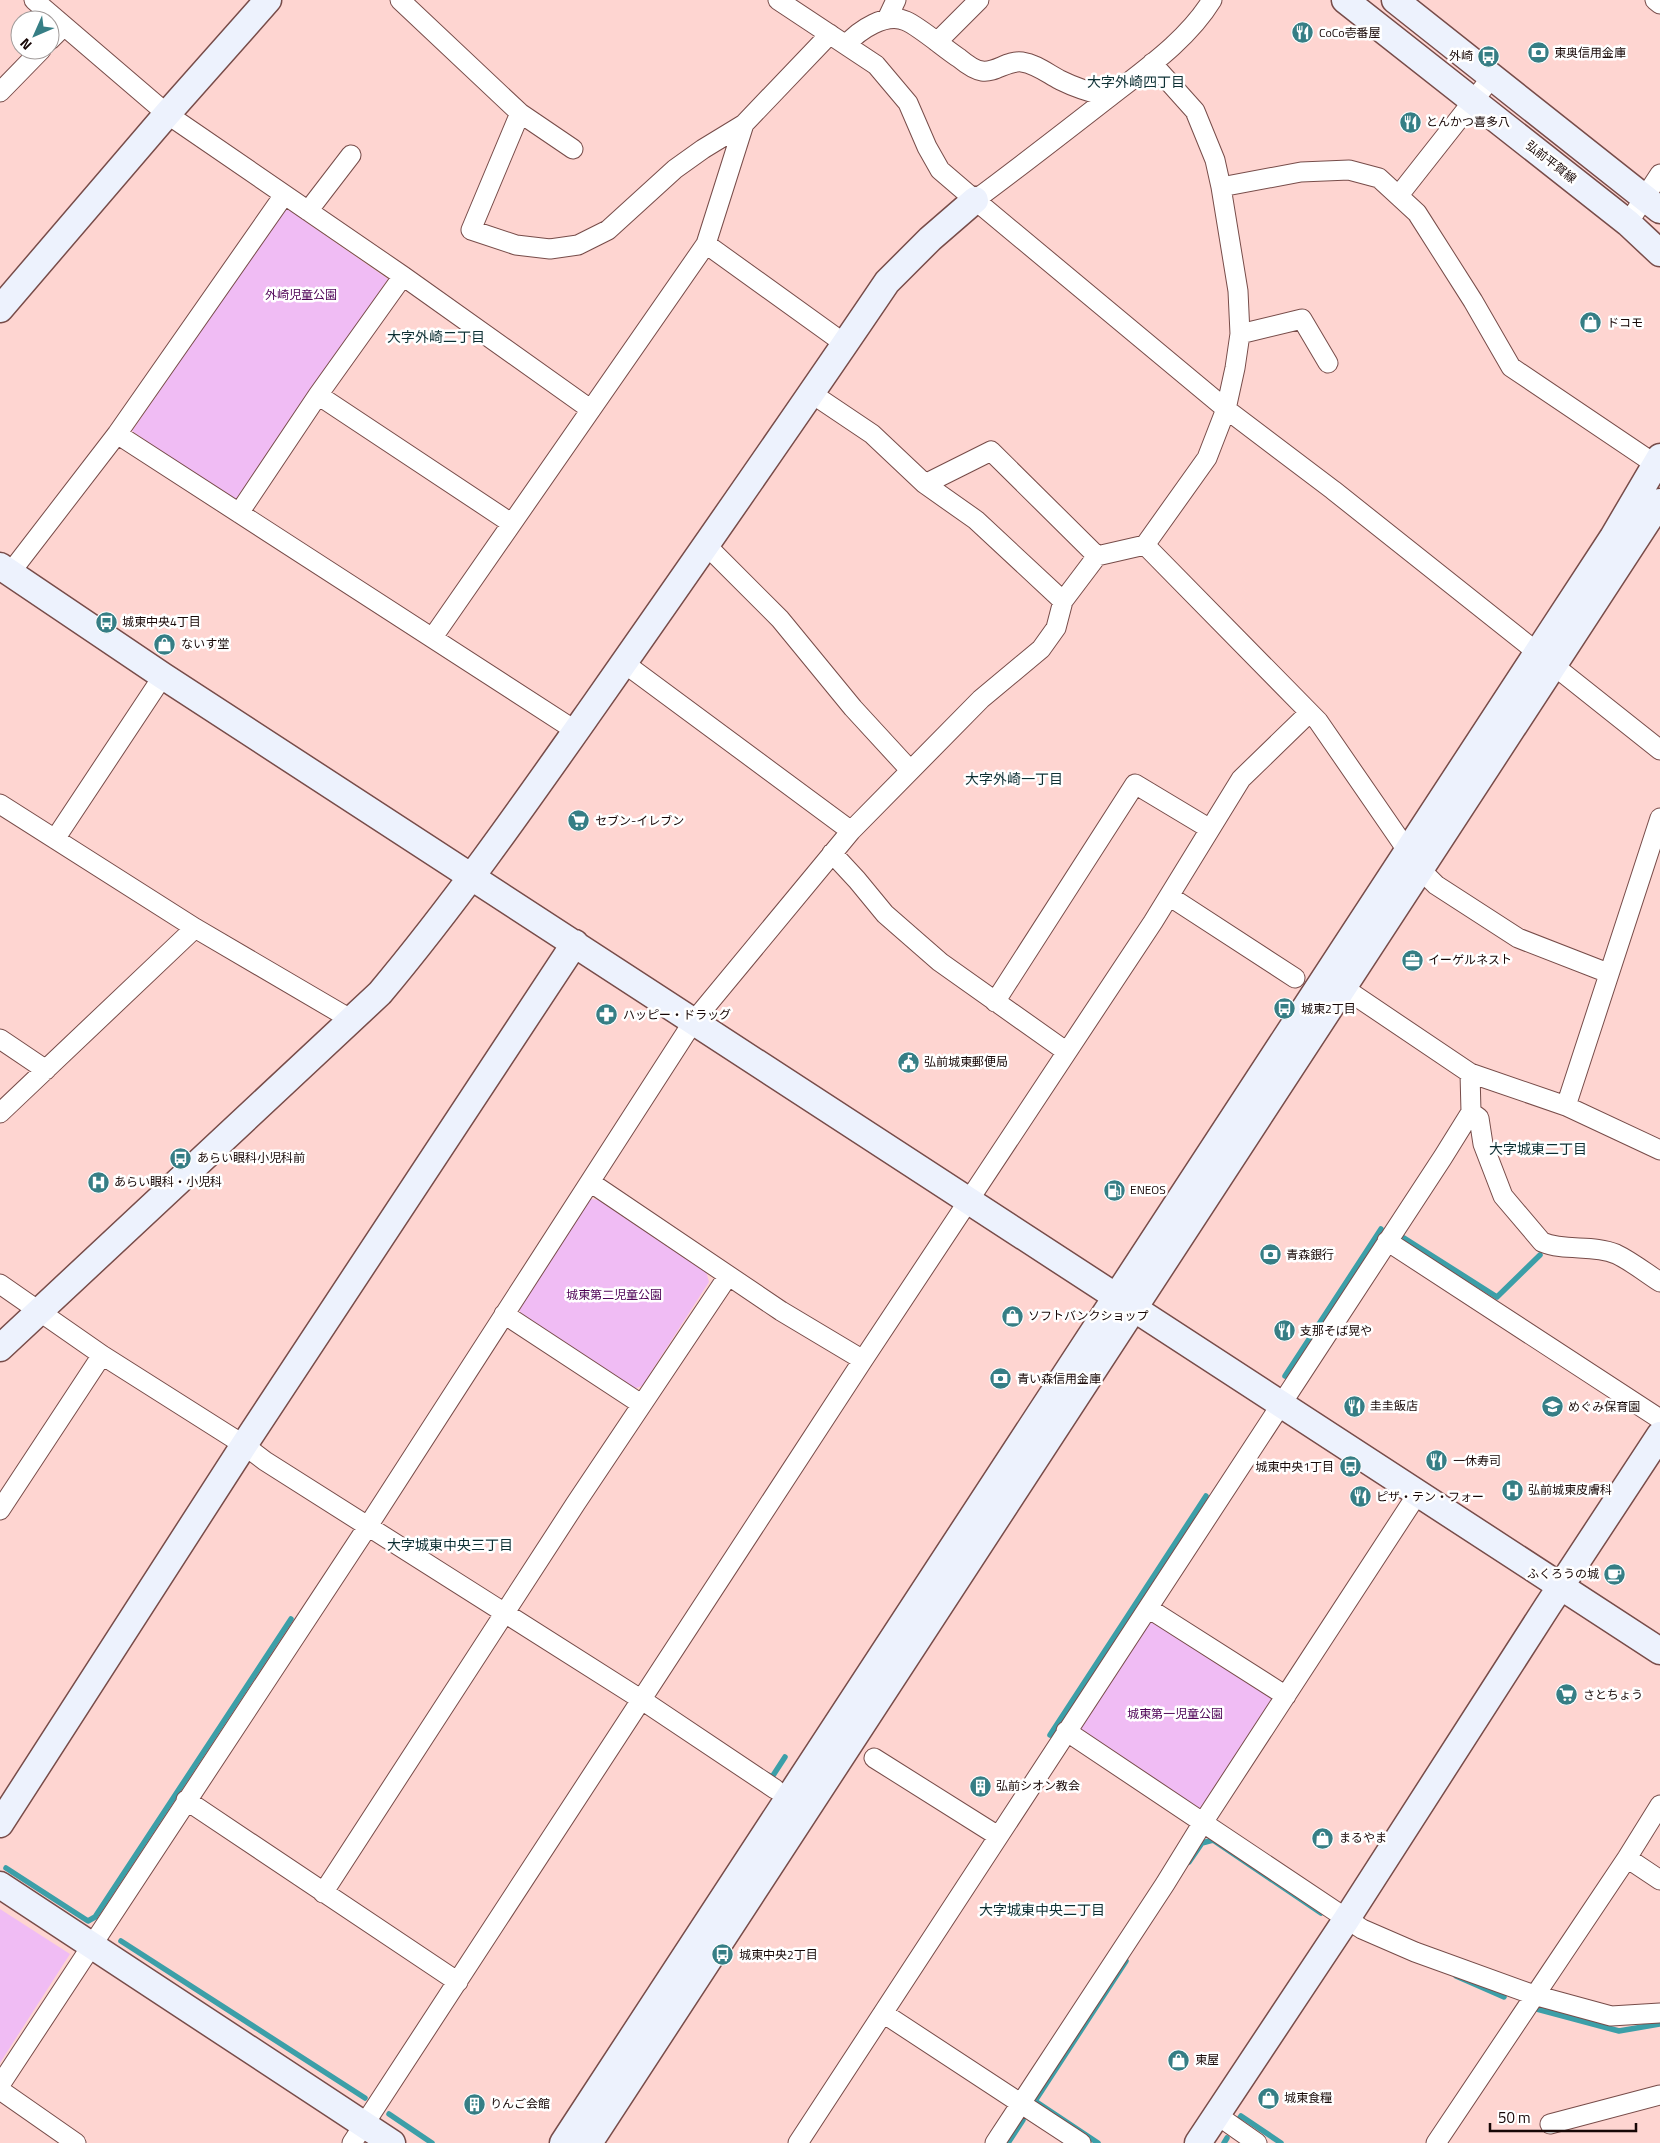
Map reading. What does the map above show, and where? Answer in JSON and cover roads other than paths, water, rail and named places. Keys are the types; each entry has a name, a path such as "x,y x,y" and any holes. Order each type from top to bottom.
{"street":[{"path":"0,309 167,114 268,0"},
{"path":"400,0 520,113 573,149"},
{"path":"778,0 876,65 908,103 927,147 940,170 975,200 1226,409 1333,490 1660,750"},
{"path":"887,19 896,0"},
{"path":"936,42 978,0"},
{"path":"0,1348 352,1020 380,993 411,956 576,731 887,282 930,239 975,200 1152,63 1188,31 1212,0"},
{"name":"弘前平賀線","path":"1345,0 1628,223 1660,253"},
{"path":"1395,0 1653,205"},
{"path":"1655,0 1660,4"},
{"path":"846,45 854,36 868,27 887,19 906,20 966,63 982,71 993,70 1009,62 1021,62 1037,67 1085,91 1110,97"},
{"path":"520,113 471,230 516,245 550,249 578,245 608,230 675,169 744,124 830,34"},
{"path":"60,37 167,114 402,276 590,409"},
{"path":"0,92 31,60"},
{"path":"0,2086 186,1800 368,1526 693,1022 850,830 981,699 1041,649 1056,628 1064,601 1097,556 1145,545 1208,458 1226,409 1235,368 1240,334 1238,291 1215,160 1195,111 1152,63"},
{"path":"1399,195 1492,78"},
{"path":"433,637 706,244 744,124"},
{"path":"308,212 351,155"},
{"path":"1221,187 1302,172 1349,170 1379,178 1417,213 1473,301 1512,368 1658,461 1545,659"},
{"path":"1628,223 1653,205 1660,174"},
{"path":"284,195 117,434 5,570 163,676 575,943 968,1202 1660,1651"},
{"path":"706,244 845,344"},
{"path":"239,513 318,395 402,276"},
{"path":"1240,334 1302,319 1328,363"},
{"path":"811,393 872,434 925,484 976,520 1064,601"},
{"path":"318,395 511,523"},
{"path":"117,434 576,731"},
{"path":"925,484 991,451 1097,556"},
{"path":"563,2143 1124,1303 1545,659 1660,502"},
{"path":"706,545 780,619 853,708 910,770"},
{"path":"1145,545 1318,721 1413,859 1436,885 1518,938 1608,973"},
{"path":"624,663 850,830"},
{"path":"55,839 163,676"},
{"path":"358,2134 863,1360 1169,896 1241,779 1310,713"},
{"path":"994,1002 1134,784 1210,829"},
{"path":"0,804 195,928 352,1020"},
{"path":"1566,1106 1660,818"},
{"path":"832,853 885,914 940,962 1067,1052"},
{"path":"1169,896 1295,978"},
{"path":"0,1112 195,928"},
{"path":"0,1824 244,1445 575,943"},
{"path":"1335,982 1470,1073 1566,1106 1660,1150"},
{"path":"0,1039 46,1070"},
{"path":"798,2143 1470,1112 1470,1073"},
{"path":"1470,1112 1479,1118 1483,1144 1503,1196 1542,1242 1551,1246 1586,1248 1616,1254 1660,1282"},
{"path":"590,1182 781,1311 863,1360"},
{"path":"1387,1240 1660,1419"},
{"path":"323,1893 641,1404 728,1276"},
{"path":"0,1284 102,1354 244,1445 285,1474 642,1700 775,1789"},
{"path":"589,2143 1124,1303"},
{"path":"504,1314 641,1404"},
{"path":"0,1510 102,1354"},
{"path":"1198,2143 1346,1920 1660,1435"},
{"path":"995,2143 1166,1884 1202,1824 1418,1493"},
{"path":"1148,1608 1286,1696"},
{"path":"1066,1731 1202,1824 1362,1929 1416,1952 1534,1995 1611,2016 1660,2013"},
{"path":"874,1758 998,1836"},
{"path":"186,1800 458,1982"},
{"path":"1436,2143 1627,1858 1660,1805"},
{"path":"1627,1858 1660,1880"},
{"path":"0,1885 93,1945 358,2134 392,2143"},
{"path":"883,2013 1081,2143"},
{"path":"0,2090 76,2143"},
{"path":"1550,2124 1660,2095"},
{"path":"1217,2115 1257,2143"}],"waterway":[{"path":"1285,1376 1381,1229"},
{"path":"1404,1238 1497,1297 1540,1255"},
{"path":"1050,1735 1206,1496"},
{"path":"6,1868 88,1921 95,1917 291,1619"},
{"path":"766,1774 772,1777 785,1757"},
{"path":"1189,1862 1202,1843 1213,1840 1321,1913"},
{"path":"121,1941 365,2098"},
{"path":"1098,2143 1035,2101 1126,1961"},
{"path":"1456,1976 1504,1997"},
{"path":"1533,2008 1619,2031 1660,2024"},
{"path":"389,2114 432,2143"},
{"path":"1239,2119 1241,2116 1281,2143"},
{"path":"1008,2143 1023,2120"},
{"path":"1224,2143 1227,2138"}],"place":[{"name":"CoCo壱番屋","path":"1303,33"},
{"name":"東奥信用金庫","path":"1538,53"},
{"name":"外崎","path":"1489,56"},
{"name":"とんかつ喜多八","path":"1410,122"},
{"name":"ドコモ","path":"1591,323"},
{"name":"城東中央4丁目","path":"106,622"},
{"name":"ないす堂","path":"165,644"},
{"name":"セブン-イレブン","path":"579,821"},
{"name":"イーゲルネスト","path":"1412,960"},
{"name":"城東2丁目","path":"1285,1009"},
{"name":"ハッピー・ドラッグ","path":"607,1015"},
{"name":"弘前城東郵便局","path":"908,1062"},
{"name":"あらい眼科小児科前","path":"181,1158"},
{"name":"あらい眼科・小児科","path":"98,1182"},
{"name":"ENEOS","path":"1114,1190"},
{"name":"青森銀行","path":"1270,1255"},
{"name":"ソフトバンクショップ","path":"1012,1316"},
{"name":"支那そば晃や","path":"1284,1331"},
{"name":"青い森信用金庫","path":"1001,1379"},
{"name":"圭圭飯店","path":"1354,1406"},
{"name":"めぐみ保育園","path":"1552,1407"},
{"name":"一休寿司","path":"1437,1461"},
{"name":"城東中央1丁目","path":"1350,1467"},
{"name":"弘前城東皮膚科","path":"1512,1490"},
{"name":"ピザ・テン・フォー","path":"1360,1497"},
{"name":"ふくろうの城","path":"1615,1574"},
{"name":"さとちょう","path":"1567,1695"},
{"name":"弘前シオン教会","path":"980,1786"},
{"name":"まるやま","path":"1323,1838"},
{"name":"城東中央2丁目","path":"723,1955"},
{"name":"東屋","path":"1179,2060"},
{"name":"城東食糧","path":"1268,2098"},
{"name":"りんご会館","path":"474,2104"}],"district":[{"name":"大字外崎四丁目","path":"1136,82"},
{"name":"大字外崎二丁目","path":"436,337"},
{"name":"大字外崎一丁目","path":"1014,779"},
{"name":"大字城東二丁目","path":"1538,1149"},
{"name":"大字城東中央三丁目","path":"450,1545"},
{"name":"大字城東中央二丁目","path":"1042,1910"}],"park label":[{"name":"外崎児童公園","path":"301,295"},
{"name":"城東第二児童公園","path":"614,1295"},
{"name":"城東第一児童公園","path":"1175,1714"}]}
